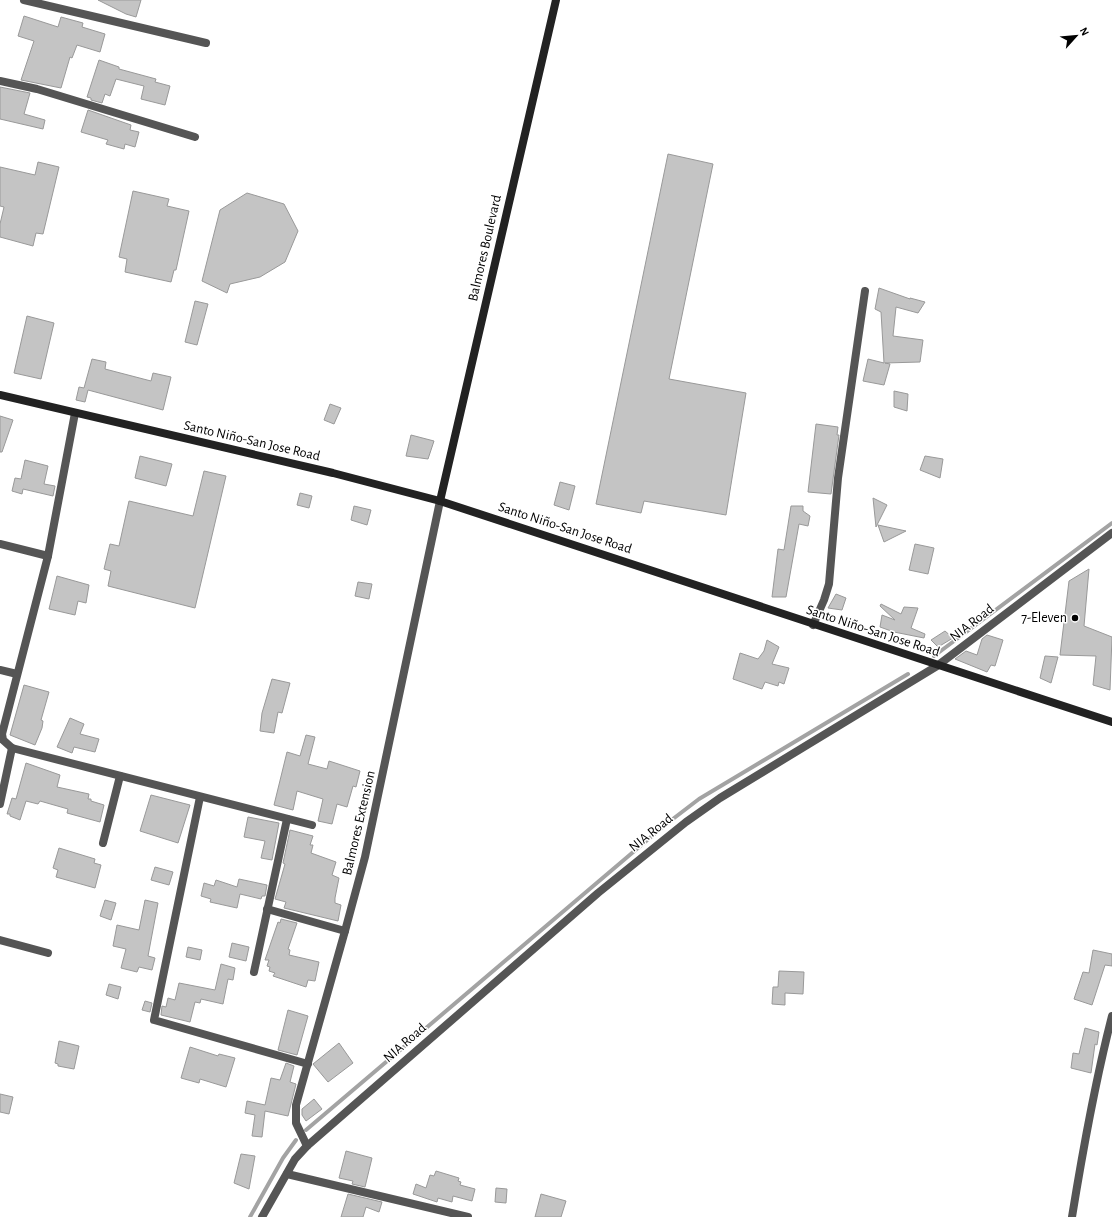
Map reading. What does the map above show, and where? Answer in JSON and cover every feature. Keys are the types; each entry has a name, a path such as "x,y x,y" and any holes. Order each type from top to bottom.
{"main road":[{"name":"Balmores Boulevard","path":"440,501 556,0"},
{"name":"Santo Niño-San Jose Road","path":"0,395 333,473 440,501 626,561 813,625 1112,722"}],"street":[{"path":"24,0 206,43"},
{"path":"0,81 37,89 195,137"},
{"path":"813,625 829,584 838,478 865,291"},
{"path":"75,413 48,556 2,734 3,740 12,748 312,825"},
{"name":"Balmores Extension","path":"306,1146 296,1123 294,1114 346,932 384,773 440,501"},
{"name":"NIA Road","path":"262,1217 295,1159 306,1146 598,892 686,822 720,798 938,666 1112,533"},
{"path":"0,544 48,556"},
{"path":"0,670 17,674"},
{"path":"0,804 12,748"},
{"path":"103,843 120,776"},
{"path":"200,796 154,1020 308,1064"},
{"path":"254,972 287,819"},
{"path":"267,909 346,932"},
{"path":"0,940 48,953"},
{"path":"1072,1217 1098,1072 1112,1016"},
{"path":"287,1174 468,1217"}],"building":[{"path":"98,0 141,0 136,17 126,14"},
{"path":"24,16 58,27 61,17 83,23 82,27 105,34 100,52 77,45 72,58 70,57 61,88 21,80 34,41 18,36"},
{"path":"99,60 119,67 119,69 156,79 155,82 170,86 165,105 141,99 144,86 116,79 110,96 105,94 102,103 91,100 91,98 87,97"},
{"path":"0,87 30,93 24,114 45,120 43,129 0,119"},
{"path":"88,110 131,125 130,130 139,132 135,147 125,144 124,149 106,144 108,140 81,132"},
{"path":"668,154 713,164 669,379 746,393 726,515 644,501 641,513 596,504"},
{"path":"38,162 59,167 43,234 36,233 33,246 0,237 0,224 4,207 0,206 0,167 35,175"},
{"path":"133,191 169,199 167,206 189,211 176,270 174,270 171,282 125,272 127,259 119,257"},
{"path":"247,193 284,204 298,231 285,262 260,277 230,284 227,293 202,281 220,210"},
{"path":"879,288 910,299 925,302 918,313 896,307 893,336 923,340 920,362 885,363 890,364 884,385 863,381 868,359 884,363 881,312 875,309"},
{"path":"195,301 208,304 197,345 185,342"},
{"path":"27,316 54,323 41,379 14,373"},
{"path":"92,359 106,362 105,369 151,381 153,373 171,377 163,410 88,390 85,402 76,400 79,387 84,388"},
{"path":"894,391 908,394 907,411 894,407"},
{"path":"330,404 341,408 334,424 324,420"},
{"path":"0,416 13,420 2,452 0,452"},
{"path":"816,424 838,427 837,435 839,435 831,494 808,492"},
{"path":"411,435 434,441 428,459 406,456"},
{"path":"140,456 172,464 166,486 135,478"},
{"path":"925,456 943,459 940,478 920,470"},
{"path":"25,460 48,466 44,484 55,486 53,496 23,489 22,494 12,491 15,478 21,479"},
{"path":"204,471 226,476 195,608 108,586 111,571 104,569 110,544 119,546 129,501 193,516"},
{"path":"560,482 575,486 569,510 554,505"},
{"path":"300,493 312,496 309,508 297,505"},
{"path":"873,498 887,505 876,527"},
{"path":"354,506 371,510 367,525 351,520"},
{"path":"791,506 803,506 803,511 810,516 808,526 799,524 786,597 772,597 778,549 784,550"},
{"path":"878,525 906,531 884,542"},
{"path":"915,544 934,548 928,574 909,570"},
{"path":"1089,569 1084,626 1112,637 1110,690 1093,685 1096,656 1060,655 1069,581"},
{"path":"57,576 89,585 86,603 78,601 75,615 49,609"},
{"path":"358,582 372,584 369,599 355,596"},
{"path":"836,594 846,598 842,610 828,608"},
{"path":"881,604 901,614 904,607 918,608 911,628 925,634 924,638 894,632 880,627 882,615 895,620 880,606"},
{"path":"945,631 953,638 938,647 931,640"},
{"path":"987,635 1003,640 995,666 991,665 987,672 955,659 966,651 977,655 982,639"},
{"path":"767,640 779,647 772,664 789,668 784,684 779,682 778,686 765,682 762,689 733,679 740,653 758,659 764,651"},
{"path":"1045,656 1058,657 1051,683 1040,678"},
{"path":"272,679 290,683 282,713 278,712 274,733 260,731 262,713"},
{"path":"24,685 49,692 41,720 43,721 42,728 35,745 10,735"},
{"path":"70,718 84,724 80,734 99,739 95,752 74,747 72,753 57,747"},
{"path":"306,735 315,737 308,764 327,769 329,761 360,771 356,787 353,786 347,807 337,804 332,824 318,821 323,799 297,791 293,810 274,805 287,752 300,756"},
{"path":"26,763 60,775 57,787 89,794 88,799 104,805 100,822 67,813 68,809 40,801 38,804 26,801 20,820 10,816 10,814 7,814 12,798 16,799"},
{"path":"151,795 190,805 178,843 140,831"},
{"path":"248,817 279,823 272,860 261,858 265,841 244,837"},
{"path":"290,830 313,836 310,845 313,845 311,853 336,862 332,875 339,878 335,898 335,903 341,905 338,921 284,908 286,902 275,899 285,864 283,863"},
{"path":"59,848 95,859 94,863 101,865 95,888 56,877 58,870 53,868"},
{"path":"155,867 173,872 169,885 151,880"},
{"path":"239,879 267,885 265,896 262,896 261,899 240,894 237,908 210,902 211,899 201,896 204,883 214,886 216,880 237,887"},
{"path":"105,900 116,903 111,920 100,916"},
{"path":"145,900 158,903 148,956 155,958 152,970 139,967 137,972 121,968 126,949 113,946 117,925 139,930"},
{"path":"281,919 297,923 288,949 290,950 289,955 319,962 315,981 308,980 306,987 273,976 275,973 269,971 270,967 267,966 269,960 265,960 278,922 280,923"},
{"path":"232,943 249,947 246,961 229,957"},
{"path":"188,947 202,950 200,960 186,957"},
{"path":"1093,950 1112,954 1112,966 1105,965 1092,1005 1074,999 1083,972 1089,973"},
{"path":"221,964 235,968 233,980 228,979 223,1004 201,999 200,1003 195,1002 190,1022 161,1015 162,1006 166,1007 168,998 175,1000 179,983 215,990"},
{"path":"779,971 804,972 803,994 785,993 785,1005 772,1004 773,987 778,987"},
{"path":"109,984 121,987 118,999 106,995"},
{"path":"145,1001 152,1003 150,1012 142,1010"},
{"path":"288,1010 308,1016 297,1055 278,1050"},
{"path":"1085,1028 1099,1032 1097,1045 1095,1044 1091,1073 1071,1068 1073,1053 1079,1054"},
{"path":"59,1041 79,1046 74,1069 58,1066 58,1064 55,1063"},
{"path":"339,1043 353,1063 328,1082 313,1064"},
{"path":"190,1047 218,1056 219,1054 235,1058 226,1087 200,1079 199,1083 181,1078"},
{"path":"286,1063 294,1066 290,1082 296,1084 288,1116 265,1111 262,1137 252,1136 255,1115 245,1113 247,1101 265,1105 271,1078 280,1080"},
{"path":"0,1094 13,1097 9,1114 0,1112"},
{"path":"314,1099 322,1109 306,1121 302,1115 302,1109"},
{"path":"346,1151 372,1158 365,1187 352,1184 353,1181 339,1178"},
{"path":"241,1154 255,1156 249,1189 234,1183"},
{"path":"436,1171 459,1178 458,1181 461,1182 460,1185 475,1189 472,1201 453,1196 452,1202 438,1198 437,1202 413,1194 416,1184 426,1188 430,1175 434,1176"},
{"path":"496,1188 507,1189 506,1203 495,1202"},
{"path":"348,1194 382,1202 379,1212 366,1207 363,1217 341,1217"},
{"path":"541,1194 566,1201 561,1217 535,1217"}],"waterway":[{"path":"934,656 1112,523"},
{"path":"306,1130 665,825 699,799 908,674"},
{"path":"250,1217 283,1158 296,1140"}],"place":[{"name":"7-Eleven","path":"1075,618"}]}
